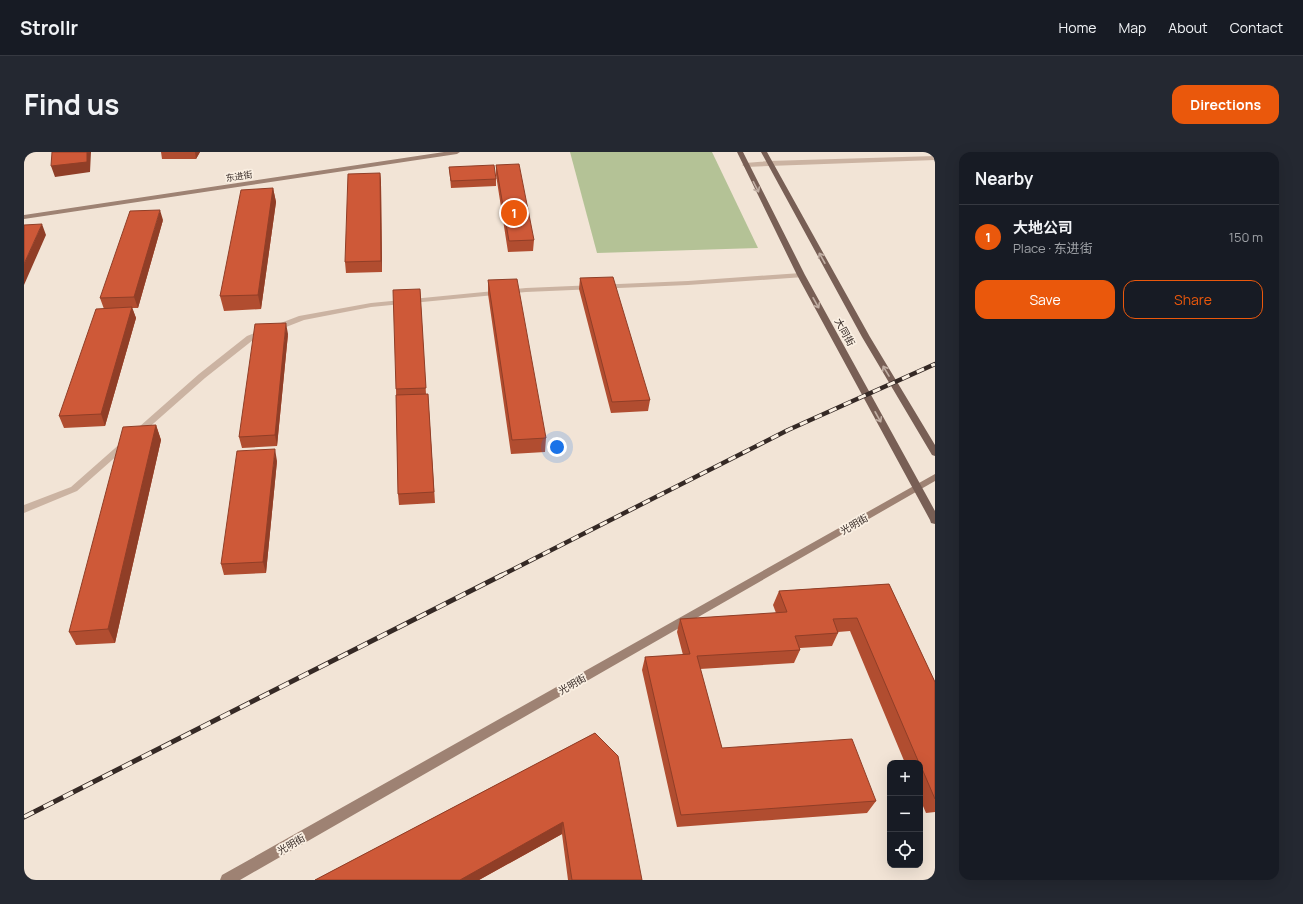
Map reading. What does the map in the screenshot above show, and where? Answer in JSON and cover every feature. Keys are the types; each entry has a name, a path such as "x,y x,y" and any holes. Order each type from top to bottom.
{"main road":[{"name":"东进街","path":"24,217 457,152"},
{"name":"大同街","path":"740,152 745,165 801,275 935,520"},
{"name":"大同街","path":"764,152 866,337 935,453"},
{"name":"光明街","path":"228,880 935,477"}],"street":[{"path":"745,165 935,158"},
{"path":"24,509 74,489 202,376 250,338 302,318 371,305 526,290 688,283 801,275"}],"green space":[{"path":"570,152 712,152 758,248 597,253"}],"building":[{"path":"52,152 87,152 87,162 51,166"},
{"path":"519,164 534,240 509,241 496,165"},
{"path":"494,165 496,179 451,181 449,167"},
{"path":"380,173 381,261 345,262 348,174"},
{"path":"273,188 258,295 220,296 241,190"},
{"path":"160,210 134,297 100,298 130,211"},
{"path":"42,224 24,264 24,225"},
{"path":"613,277 650,400 612,402 580,278"},
{"path":"517,279 546,438 512,440 488,280"},
{"path":"420,289 426,388 396,389 393,290"},
{"path":"132,307 101,414 59,416 96,309"},
{"path":"286,323 275,435 239,437 255,324"},
{"path":"428,394 434,492 398,494 396,395"},
{"path":"156,425 108,629 69,632 123,427"},
{"path":"275,449 263,562 221,564 237,451"},
{"path":"889,584 935,682 935,799 923,771 923,760 918,760 857,618 833,619 838,633 795,636 800,650 697,656 722,748 852,739 876,801 681,815 645,657 690,654 680,619 787,612 779,591"},
{"path":"595,733 618,756 642,880 572,880 563,822 460,880 315,880"}],"railway":[{"path":"500,576 788,430 935,364"},
{"path":"24,817 502,575"}],"place":[{"name":"大地公司","path":"514,213"}]}
